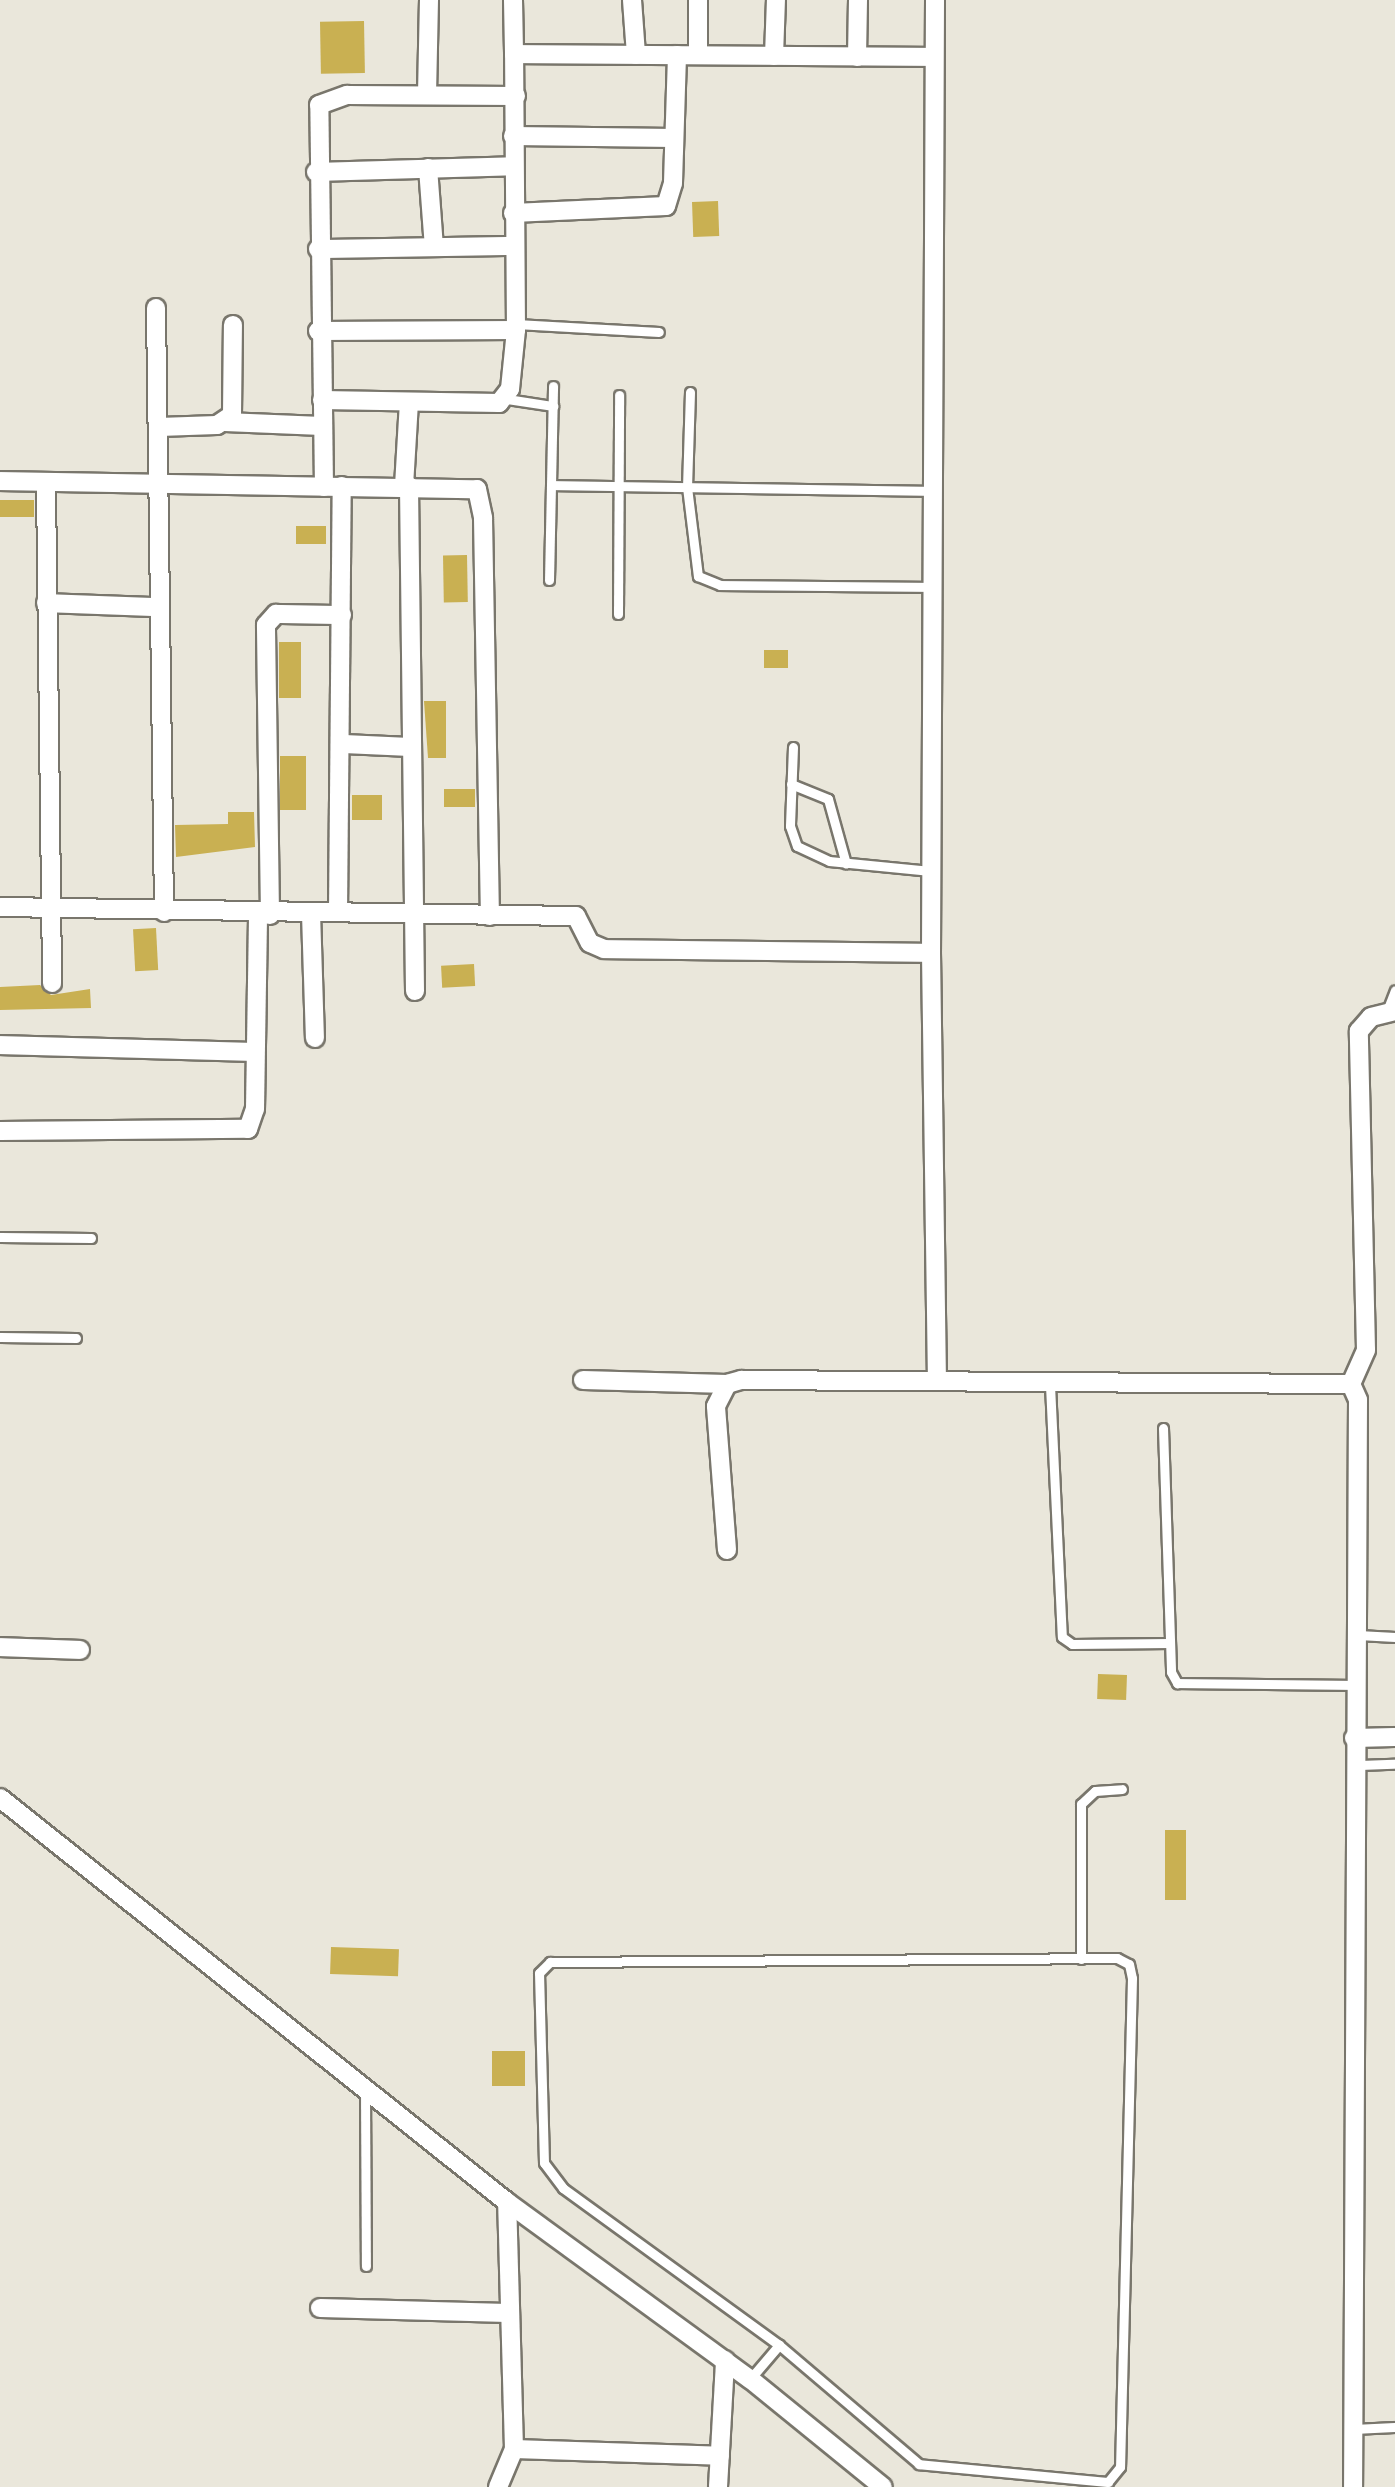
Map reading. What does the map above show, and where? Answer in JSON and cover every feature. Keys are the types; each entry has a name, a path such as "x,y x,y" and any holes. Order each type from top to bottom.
{"street":[{"path":"427,94 429,0"},
{"path":"322,400 485,406 507,399 516,327 512,246 516,96 513,0"},
{"path":"632,0 636,55"},
{"path":"698,0 698,55"},
{"path":"774,56 776,0"},
{"path":"857,57 858,0"},
{"path":"936,0 931,952 937,1380"},
{"path":"514,54 934,57"},
{"path":"512,213 658,211 672,198 677,55"},
{"path":"338,912 342,615 333,487 322,426 315,120 329,97 516,96"},
{"path":"513,136 674,138"},
{"path":"316,172 512,166"},
{"path":"428,168 434,247"},
{"path":"318,249 512,246"},
{"path":"156,308 164,912"},
{"path":"225,422 232,415 233,325"},
{"path":"318,331 516,327"},
{"path":"410,403 407,486 414,991"},
{"path":"160,428 225,422 322,426"},
{"path":"0,481 161,486 467,485 480,498 490,916"},
{"path":"46,485 48,908 52,983"},
{"path":"46,604 157,607"},
{"path":"0,1131 240,1133 254,1122 264,915 266,625 276,614 342,615"},
{"path":"342,744 412,747"},
{"path":"0,907 264,915 414,912 576,916 590,943 604,948 931,952"},
{"path":"311,913 315,1038"},
{"path":"1353,2487 1358,1400 1351,1384 1366,1350 1359,1032 1391,1011"},
{"path":"0,1045 256,1052"},
{"path":"583,1380 726,1384 937,1380 1351,1384"},
{"path":"726,1384 716,1406 727,1550"},
{"path":"0,1647 80,1650"},
{"path":"1354,1738 1395,1737"},
{"path":"0,1798 507,2202 725,2360 881,2486"},
{"path":"498,2487 514,2449 507,2202"},
{"path":"320,2308 508,2313"},
{"path":"718,2487 725,2360"},
{"path":"514,2449 720,2456"}],"lane":[{"path":"516,327 659,332"},
{"path":"549,580 553,386"},
{"path":"690,392 687,487 692,566 708,582 934,587"},
{"path":"618,614 619,395"},
{"path":"507,399 553,406"},
{"path":"551,485 934,490"},
{"path":"793,746 791,784 797,846 811,856 846,864 934,871"},
{"path":"791,784 828,799 846,864"},
{"path":"1391,1011 1395,990"},
{"path":"0,1237 90,1238"},
{"path":"0,1338 76,1338"},
{"path":"1050,1384 1062,1637 1072,1644 1170,1643"},
{"path":"1163,1428 1170,1672 1182,1686 1354,1685"},
{"path":"1355,1635 1395,1637"},
{"path":"1354,1765 1395,1764"},
{"path":"1081,1959 1081,1804 1095,1791 1122,1789"},
{"path":"1123,1960 1132,1978 1118,2474 1101,2482 931,2469 779,2345 552,2176 544,2164 543,1966 1123,1960"},
{"path":"365,2090 366,2266"},
{"path":"750,2379 779,2345"},
{"path":"1351,2429 1395,2427"}],"building":[{"path":"364,21 365,73 321,74 320,22"},
{"path":"718,201 719,236 693,237 692,202"},
{"path":"0,500 34,500 34,517 0,517"},
{"path":"296,526 326,526 326,544 296,544"},
{"path":"443,555 467,555 468,602 444,602"},
{"path":"279,642 301,642 301,698 279,698"},
{"path":"764,650 788,650 788,668 764,668"},
{"path":"424,701 446,701 446,758 428,758"},
{"path":"280,756 306,756 306,810 280,810"},
{"path":"444,789 475,789 475,807 444,807"},
{"path":"352,795 382,795 382,820 352,820"},
{"path":"228,812 254,812 255,847 176,857 175,825 228,824"},
{"path":"156,928 158,970 135,971 133,929"},
{"path":"474,964 475,986 442,988 441,966"},
{"path":"40,985 51,995 90,989 91,1008 0,1010 0,987"},
{"path":"1098,1674 1127,1675 1126,1700 1097,1699"},
{"path":"1165,1830 1186,1830 1186,1900 1165,1900"},
{"path":"331,1947 399,1949 398,1976 330,1974"},
{"path":"492,2051 525,2051 525,2086 492,2086"}]}
